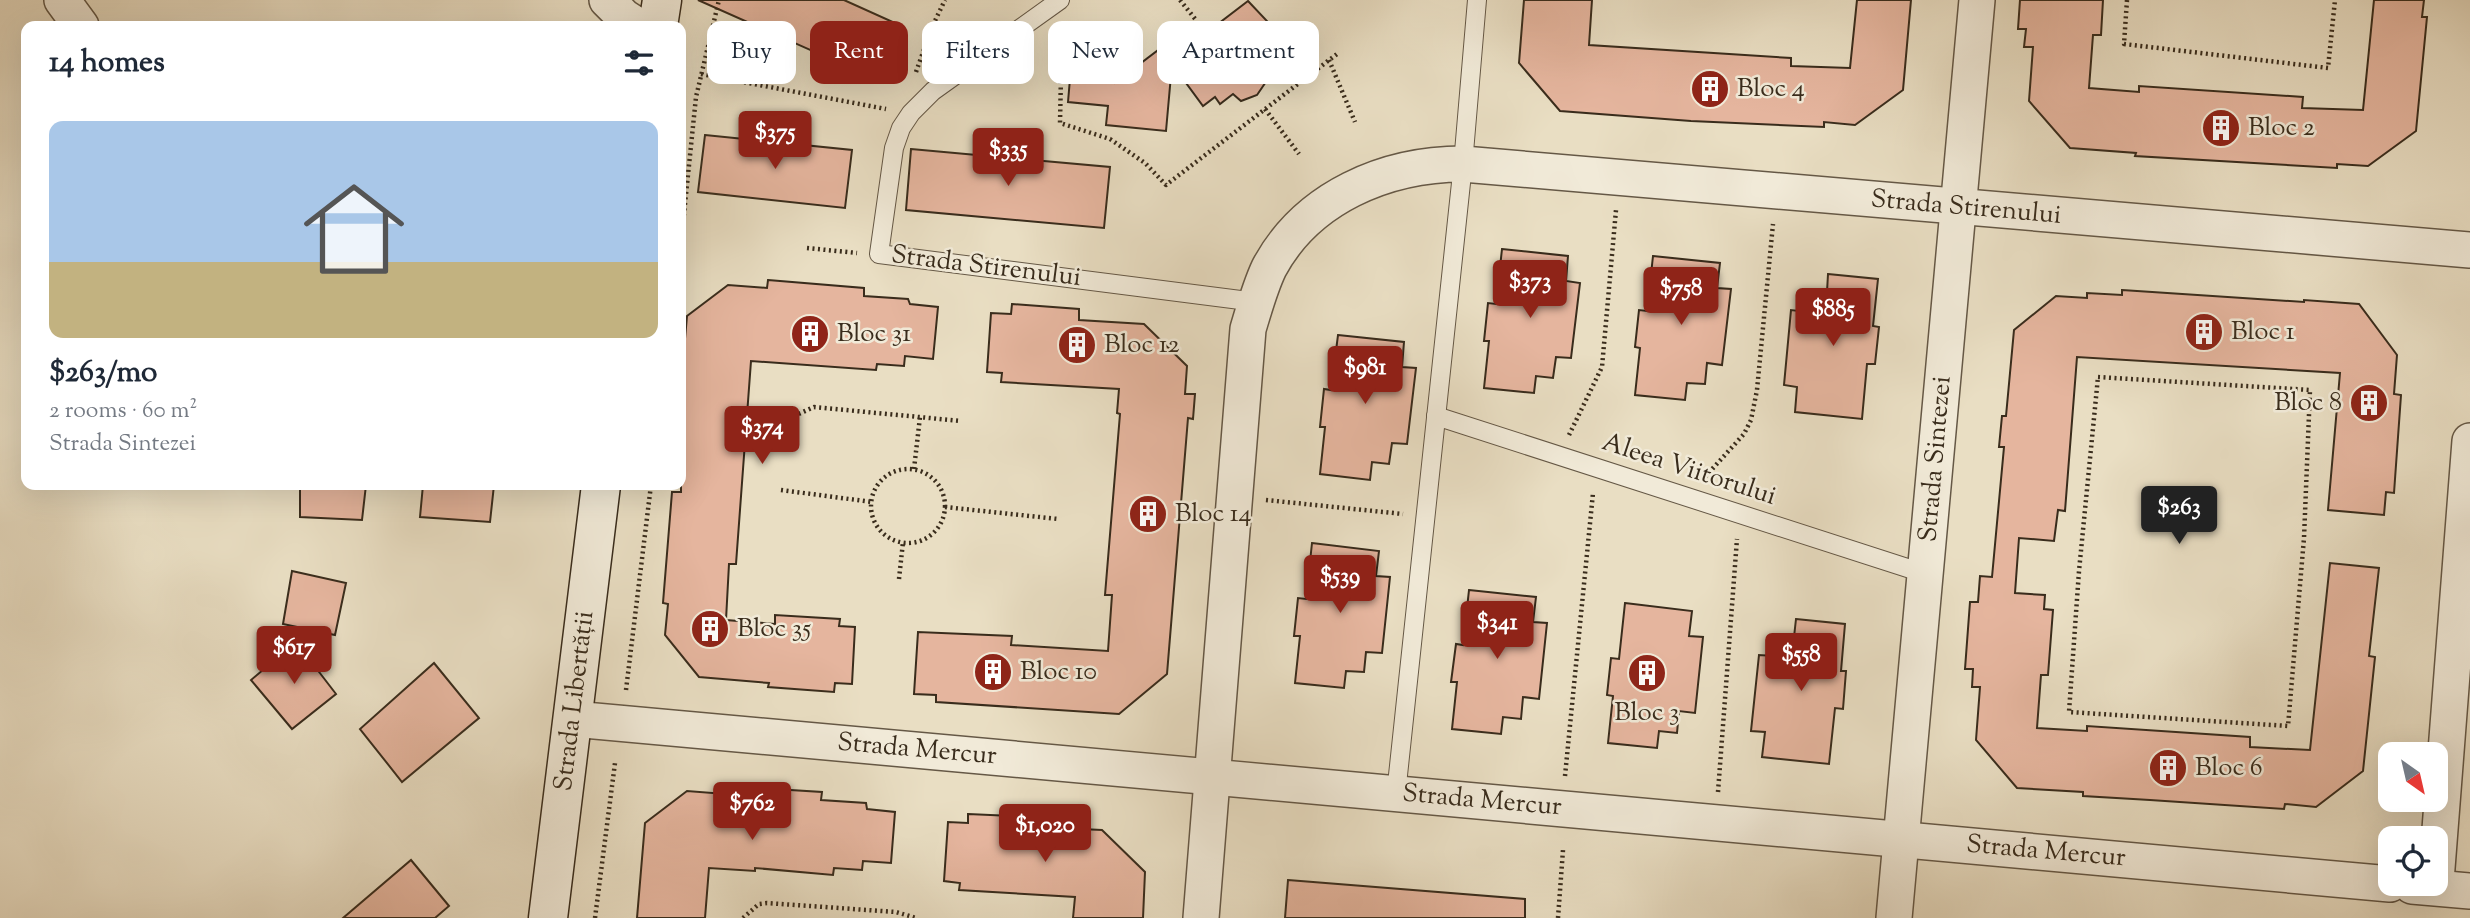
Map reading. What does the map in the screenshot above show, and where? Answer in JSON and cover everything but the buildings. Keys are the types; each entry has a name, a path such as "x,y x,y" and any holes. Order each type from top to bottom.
{"main road":[{"path":"659,21 662,0"},
{"name":"Strada Libertății","path":"548,918 600,490"}],"street":[{"path":"62,0 77,21"},
{"path":"607,0 630,21"},
{"name":"Strada Sintezei","path":"1895,918 1977,0"},
{"name":"Strada Stirenului","path":"1202,918 1248,329 1268,270 1292,234 1348,189 1405,170 1442,164 1463,164 2470,250"},
{"path":"2444,826 2459,712 2470,441"},
{"name":"Strada Mercur","path":"573,719 2378,883"},
{"name":"Strada Mercur","path":"2448,892 2470,891"}],"lane":[{"path":"1396,794 1463,164 1477,0"},
{"name":"Strada Stirenului","path":"1061,7 933,91 911,113 901,128 894,148 879,254 1256,302"},
{"name":"Aleea Viitorului","path":"1436,416 1926,574"}],"path":[{"path":"686,188 691,134 701,74 719,0"},
{"path":"701,74 911,113 912,84 919,59 945,0"},
{"path":"1180,0 1196,20"},
{"path":"2127,0 2124,44 2329,68 2335,0"},
{"path":"1061,7 1060,123 1110,139 1145,163 1166,185 1338,54"},
{"path":"1329,60 1355,122"},
{"path":"1265,109 1299,154"},
{"path":"1559,456 1602,367 1619,178"},
{"path":"1686,497 1744,434 1751,420 1757,390 1776,192"},
{"path":"807,248 879,254"},
{"path":"2098,377 2310,390 2304,538 2288,726 2069,712 2079,571 2098,377"},
{"path":"787,425 794,416 814,407 961,421"},
{"path":"914,469 920,417"},
{"path":"1562,809 1596,467"},
{"path":"901,469 914,469 926,473 936,481 943,492 945,507 939,527 931,536 920,541 903,542 886,536 878,528 873,518 872,502 879,482 889,474 901,469"},
{"path":"626,690 650,490"},
{"path":"781,490 872,502"},
{"path":"1233,497 1425,516"},
{"path":"945,507 1058,519"},
{"path":"1716,822 1738,513"},
{"path":"900,579 903,542"},
{"path":"595,918 615,763"},
{"path":"1558,918 1563,850"},
{"path":"743,918 759,904 767,903 896,912 916,918"}],"place":[{"name":"Bloc 4","path":"1710,89"},
{"name":"Bloc 2","path":"2221,128"},
{"name":"Bloc 1","path":"2204,332"},
{"name":"Bloc 31","path":"810,334"},
{"name":"Bloc 12","path":"1077,345"},
{"name":"Bloc 8","path":"2369,403"},
{"name":"Bloc 14","path":"1148,514"},
{"name":"Bloc 35","path":"710,629"},
{"name":"Bloc 10","path":"993,672"},
{"name":"Bloc 3","path":"1647,673"},
{"name":"Bloc 6","path":"2168,768"}]}
